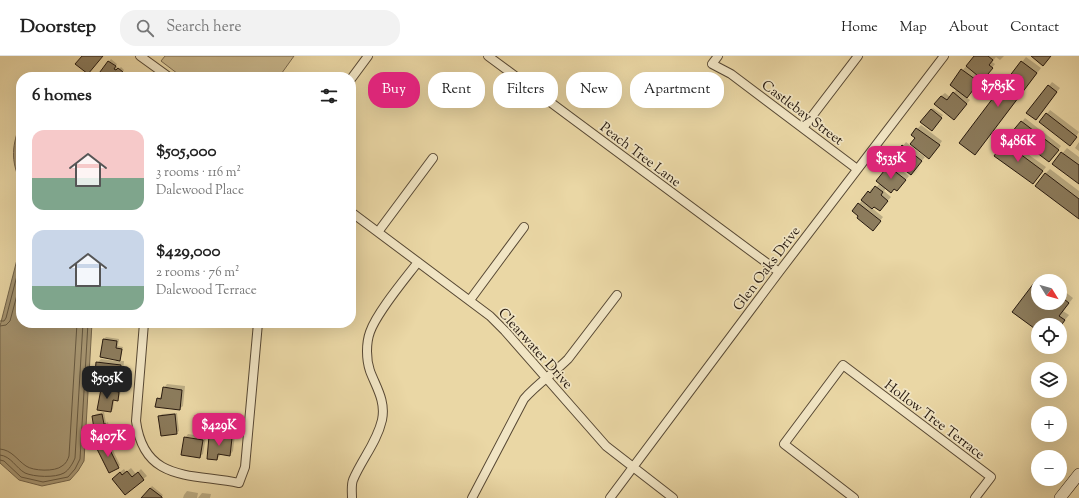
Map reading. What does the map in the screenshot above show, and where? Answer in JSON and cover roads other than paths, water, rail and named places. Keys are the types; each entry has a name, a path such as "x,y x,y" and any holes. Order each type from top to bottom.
{"street":[{"path":"140,56 162,72"},
{"path":"356,72 368,56"},
{"name":"Peach Tree Lane","path":"488,56 779,272"},
{"name":"Castlebay Street","path":"718,56 712,64 731,74 857,169"},
{"path":"803,128 858,56"},
{"name":"Glen Oaks Drive","path":"610,498 779,272 944,56"},
{"path":"378,232 433,158"},
{"name":"Clearwater Drive","path":"356,216 470,300 497,323 606,446 673,498"},
{"path":"470,300 524,227"},
{"path":"352,498 353,481 377,434 383,411 381,398 368,364 367,349 370,331 385,307 418,262"},
{"path":"472,498 524,399 533,389 560,367 574,352 616,295"},
{"path":"144,328 136,414 138,434 144,450 161,467 171,472 239,483 245,467 258,328"},
{"name":"Hollow Tree Terrace","path":"854,498 784,444 843,365 991,477 975,498"},
{"path":"1060,498 1079,474"}],"water":[{"path":"16,138 16,171 14,159 14,146"},
{"path":"16,264 16,328 92,328 84,461 70,480 42,486 19,480 0,463 0,326"}]}
